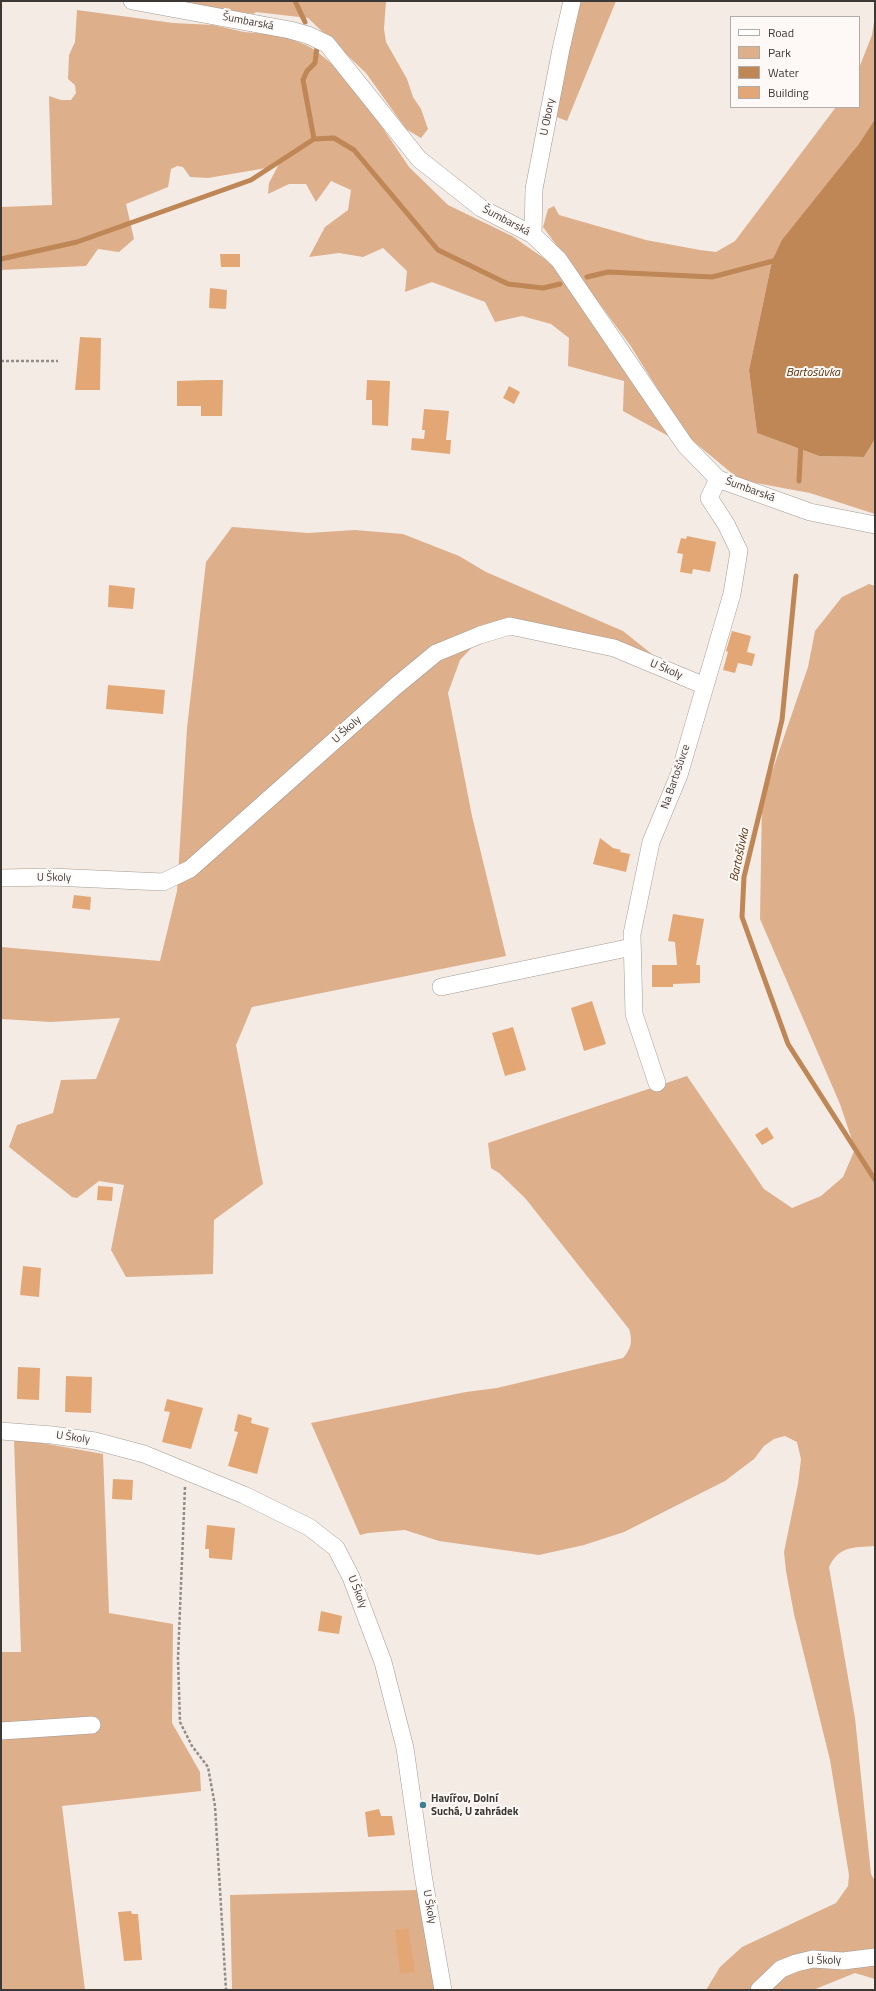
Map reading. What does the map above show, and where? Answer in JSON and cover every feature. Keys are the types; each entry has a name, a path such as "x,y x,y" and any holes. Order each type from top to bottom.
{"street":[{"name":"Šumbarská","path":"132,1 290,30 308,35 327,44 419,159 481,208 533,235 559,260 685,445 718,479 810,512 875,525"},
{"name":"U Obory","path":"533,235 534,189 561,49 572,1"},
{"name":"Na Bartošůvce","path":"658,1083 634,1014 632,934 651,842 679,775 732,594 739,551 726,524 709,498 718,479"},
{"name":"U Školy","path":"1,878 52,877 163,882 190,869 396,686 436,653 480,635 510,626 614,648 705,686"},
{"path":"441,987 632,947"},
{"name":"U Školy","path":"1,1431 52,1435 95,1441 144,1454 244,1495 309,1527 336,1548 344,1562 383,1662 405,1748 423,1875 443,1990"},
{"path":"1,1731 92,1725"},
{"name":"U Školy","path":"759,1990 781,1969 796,1963 813,1959 843,1961 875,1957"}],"path":[{"path":"1,361 58,361"},
{"path":"186,1471 178,1658 180,1722 192,1746 208,1767 215,1806 226,1990"}],"green space":[{"path":"169,1 386,1 384,29 386,42 407,79 413,97 421,109 428,129 421,138 406,129 366,73 308,18 256,12 253,14"},
{"path":"578,1 616,1 567,121 554,116"},
{"path":"77,10 173,23 213,25 244,32 280,35 315,50 349,78 409,167 448,205 512,236 555,266 670,437 623,411 624,381 568,366 569,338 551,324 522,316 495,322 485,302 432,282 405,292 407,271 383,248 363,257 339,253 309,257 325,227 348,210 351,190 331,181 316,202 306,184 289,184 268,194 269,183 280,162 272,167 208,178 190,177 183,167 177,166 171,169 168,187 126,204 134,239 119,252 98,249 86,266 1,270 1,207 52,205 49,96 61,100 71,100 76,93 75,85 68,79 69,55 75,42"},
{"path":"875,16 875,119 858,145 772,261 749,370 757,433 819,456 864,457 875,439 875,514 810,493 740,480 687,436 630,345 543,227 548,209 554,206 559,215 646,240 716,252 735,241 835,108 860,108 860,65 872,35"},
{"path":"232,527 308,533 355,530 403,534 459,556 486,572 623,631 653,655 513,621 478,641 460,660 448,693 472,816 506,956 252,1007 236,1045 263,1184 214,1220 213,1274 126,1277 111,1250 124,1185 99,1181 77,1198 72,1197 9,1147 17,1125 53,1113 61,1080 96,1079 120,1018 51,1022 1,1019 1,947 160,961 177,891 187,728 206,562"},
{"path":"869,584 875,586 875,1546 854,1548 843,1551 833,1560 829,1567 855,1718 871,1874 875,1881 875,1979 855,1973 813,1990 706,1990 720,1967 742,1947 836,1903 848,1886 849,1875 830,1760 794,1614 786,1571 784,1552 798,1484 801,1459 797,1442 785,1436 774,1439 764,1446 754,1459 725,1481 624,1532 584,1545 539,1555 439,1541 405,1530 360,1535 311,1423 466,1392 497,1388 623,1358 628,1351 631,1341 629,1329 525,1198 499,1173 491,1168 488,1143 687,1076 764,1189 792,1208 821,1196 843,1177 855,1149 840,1104 760,919 762,801 808,667 815,631 842,597"},
{"path":"14,1438 103,1454 109,1613 173,1624 172,1723 200,1772 201,1791 62,1806 85,1990 1,1990 1,1652 21,1652"},
{"path":"417,1890 435,1990 232,1990 230,1895"}],"water":[{"name":"Bartošůvka","path":"875,119 875,439 864,457 819,456 757,433 749,370 772,261 782,240 858,145"}],"building":[{"path":"220,254 240,254 240,267 221,267"},
{"path":"210,288 227,290 226,309 209,308"},
{"path":"80,337 101,338 100,390 75,390"},
{"path":"223,380 222,416 201,416 201,406 177,406 177,381"},
{"path":"367,380 390,381 388,426 372,425 372,400 366,400"},
{"path":"509,386 520,392 514,404 503,398"},
{"path":"424,409 449,411 446,440 451,440 450,454 411,450 412,438 424,439 425,430 422,430"},
{"path":"687,536 716,542 710,572 693,569 692,574 680,572 683,554 677,553 681,538 686,539"},
{"path":"109,585 135,588 133,609 108,607"},
{"path":"732,631 751,636 747,652 755,654 752,666 738,663 735,673 723,670 728,652 726,651"},
{"path":"108,685 165,690 163,714 106,709"},
{"path":"600,838 613,848 621,850 620,852 630,854 626,872 593,864"},
{"path":"74,895 91,897 90,910 72,908"},
{"path":"673,914 704,919 696,965 700,965 700,983 673,984 673,987 652,987 652,965 677,965 675,942 668,941"},
{"path":"592,1001 606,1044 584,1051 571,1008"},
{"path":"513,1027 526,1070 505,1076 492,1033"},
{"path":"767,1127 774,1138 762,1145 755,1135"},
{"path":"98,1186 113,1187 112,1201 97,1200"},
{"path":"23,1266 41,1268 39,1297 20,1295"},
{"path":"18,1367 40,1368 39,1400 17,1399"},
{"path":"66,1376 92,1377 91,1413 65,1412"},
{"path":"167,1399 203,1408 191,1449 162,1442 170,1412 164,1411"},
{"path":"238,1414 252,1418 251,1423 269,1428 257,1474 228,1466 238,1432 234,1431"},
{"path":"113,1479 133,1480 132,1500 112,1499"},
{"path":"207,1525 235,1528 232,1560 209,1558 209,1549 205,1549"},
{"path":"321,1611 342,1616 339,1634 318,1631"},
{"path":"379,1809 381,1816 392,1816 395,1835 368,1837 365,1812"},
{"path":"131,1911 132,1914 138,1914 142,1960 124,1961 118,1912"},
{"path":"408,1928 415,1972 400,1974 395,1930"}],"waterway":[{"path":"295,1 305,22"},
{"path":"317,47 315,63 307,71 303,80 314,139 334,138 354,150 438,250 508,284 543,288 560,284"},
{"path":"1,259 77,242 251,180 314,139"},
{"path":"587,277 608,272 712,277 777,260"},
{"name":"Bartošůvka","path":"799,481 801,442"},
{"name":"Bartošůvka","path":"796,576 782,720 744,877 742,917 788,1044 875,1180"}],"place":[{"name":"Havířov, Dolní Suchá, U zahrádek","path":"423,1805"}]}
